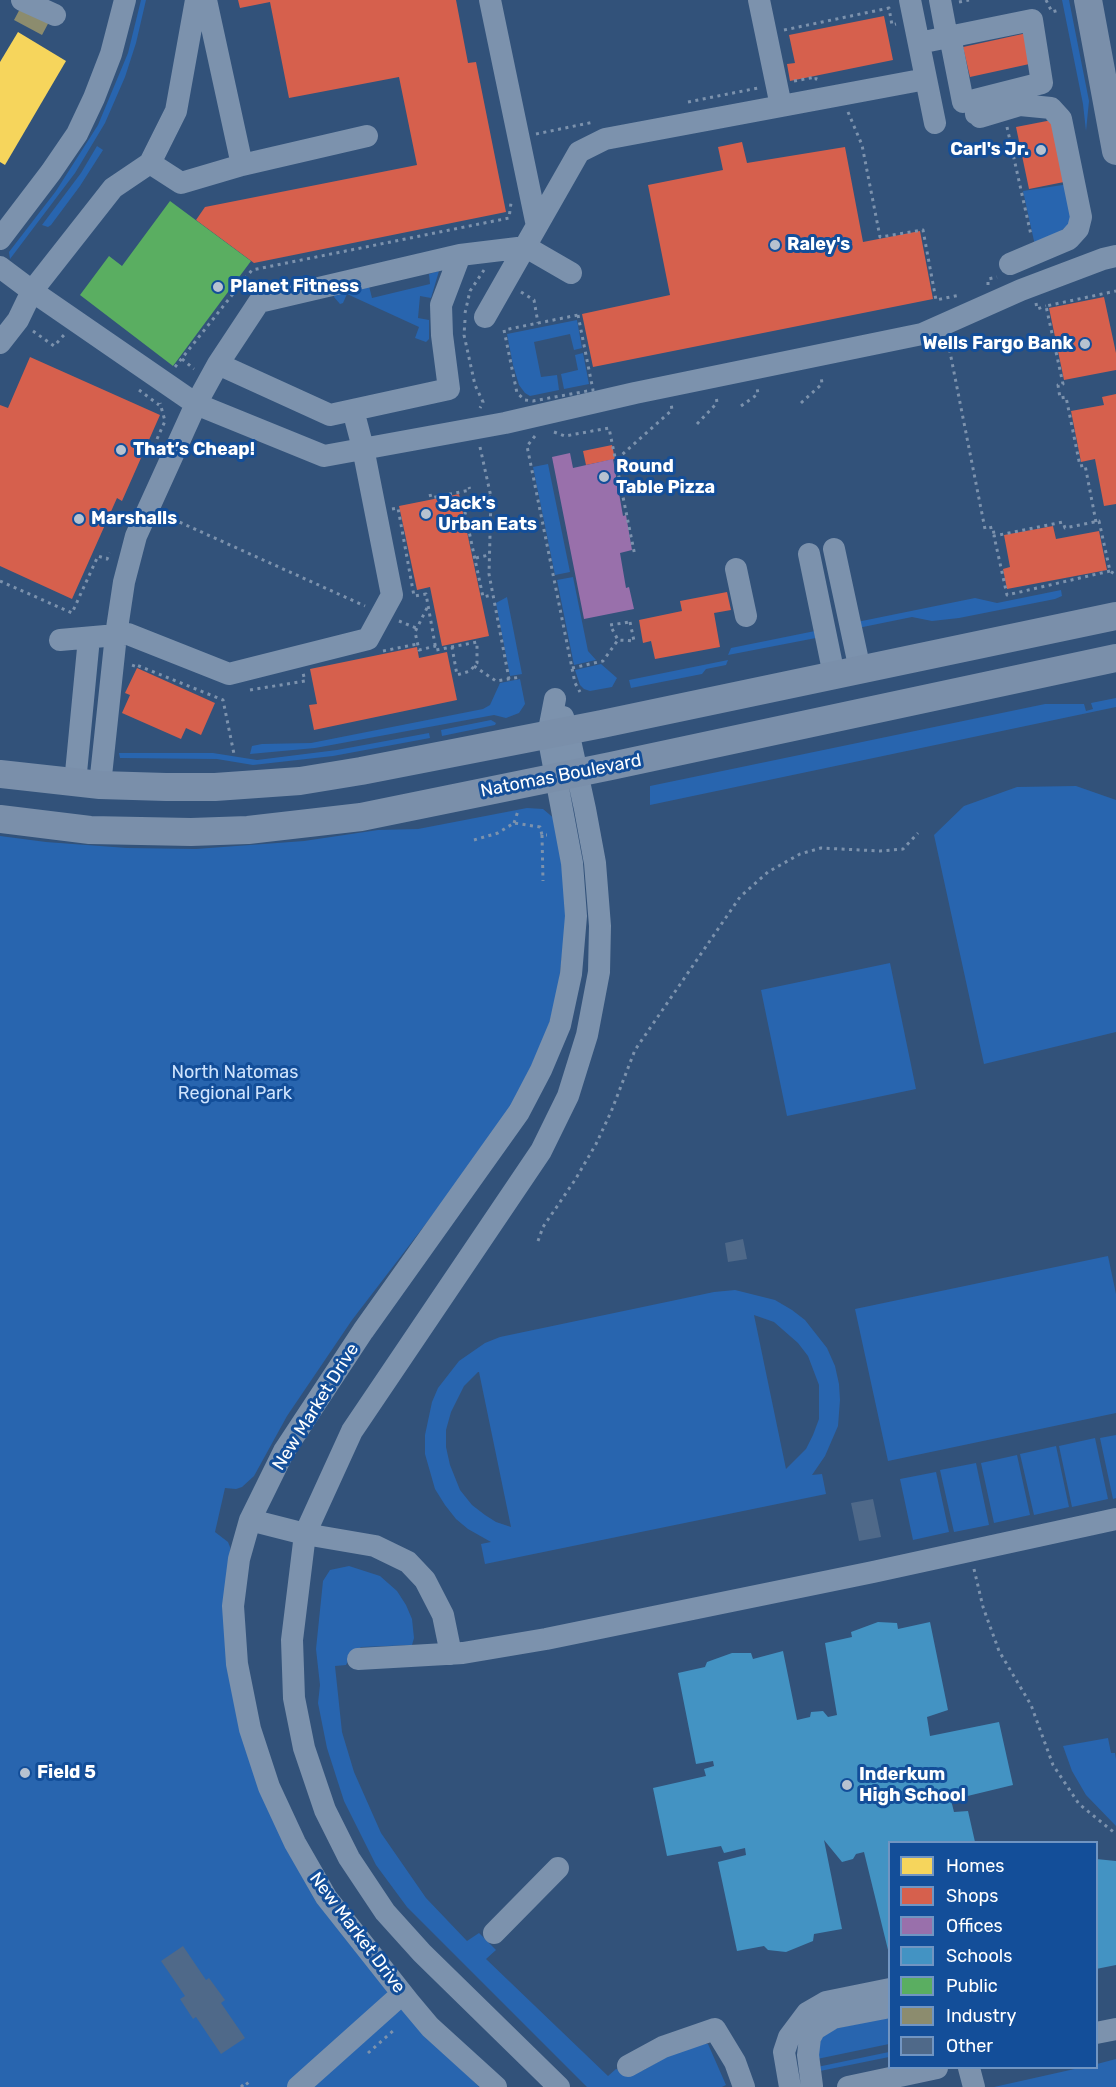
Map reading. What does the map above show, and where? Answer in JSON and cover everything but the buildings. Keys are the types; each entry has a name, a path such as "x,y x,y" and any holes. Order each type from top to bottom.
{"main road":[{"path":"1088,0 1116,151"},
{"path":"0,774 88,784 215,787 300,781 558,733 1116,616"},
{"name":"Natomas Boulevard","path":"0,819 69,828 130,832 248,830 361,817 1116,658"}],"street":[{"path":"22,0 56,15"},
{"path":"0,239 77,134 111,54 125,0"},
{"path":"0,343 18,320 32,291 113,188 150,163 176,111 195,0"},
{"path":"207,0 242,165"},
{"path":"490,0 537,226"},
{"path":"759,0 781,106"},
{"path":"940,0 963,102 977,110 1004,110 1020,105 1039,105 1051,108 1061,119 1081,217 1078,229 1069,239 1004,270"},
{"path":"914,21 949,36 1032,10 1042,83 977,110"},
{"path":"914,21 935,123"},
{"path":"485,317 579,152 605,140 926,80"},
{"path":"150,163 181,183 242,165 367,136"},
{"path":"88,784 111,669 124,582 136,536 196,404 218,364 259,302 460,255 526,247 571,273"},
{"path":"218,364 330,415 449,389 442,335 441,305 460,255"},
{"path":"0,267 196,404 324,456 546,415 635,393 922,334 1021,290 1116,256"},
{"path":"88,784 74,639 128,634 229,674 368,639 392,595 363,448 352,410"},
{"path":"834,549 847,673"},
{"path":"809,554 847,673"},
{"path":"736,568 746,616"},
{"name":"New Market Drive","path":"496,2087 430,2027 402,1994 326,1897 281,1816 259,1758 244,1699 233,1629 235,1582 250,1520 284,1451 363,1331 513,1121 541,1070 560,1025 571,975 576,916 566,775 558,733"},
{"name":"New Market Drive","path":"559,2087 430,1960 385,1912 348,1858 325,1810 304,1748 294,1698 292,1640 305,1534 352,1431 541,1151 568,1096 587,1035 598,972 600,926 595,863 566,775"},
{"path":"358,1659 451,1654 595,1629 1116,1519"},
{"path":"250,1520 305,1534 375,1546 408,1562 426,1580 443,1615 451,1654"},
{"path":"494,1933 558,1868"},
{"path":"790,2087 784,2052 789,2037 820,2015 888,1990"},
{"path":"298,2087 402,1994"},
{"path":"820,2015 888,2007"},
{"path":"816,2087 808,2055 810,2038 820,2015"},
{"path":"628,2067 663,2047 715,2029 735,2062 744,2087"},
{"path":"1098,2033 1116,2029"},
{"path":"848,2087 928,2069"},
{"path":"970,2069 974,2087"}],"path":[{"path":"1046,0 1053,12 1059,10"},
{"path":"783,30 889,8 892,25 914,21"},
{"path":"686,103 777,84 816,77 816,79 824,78"},
{"path":"844,95 849,118 862,145 880,237 923,230 936,300 968,293"},
{"path":"1004,110 1035,255"},
{"path":"519,137 600,121"},
{"path":"159,405 170,374 252,270 509,218 511,203"},
{"path":"989,289 988,279 1004,270"},
{"path":"1096,522 1085,465 1080,466 1066,397 1060,398 1058,385 1063,384 1046,306 1116,291"},
{"path":"580,692 575,683 527,446 546,415 593,390 578,315 504,330 517,393 525,400 533,401 546,415 553,432 565,436 609,428 635,556"},
{"path":"18,320 54,346 63,335 73,342"},
{"path":"937,328 949,347 985,529 993,527 1006,595 1110,571"},
{"path":"801,403 822,384 820,371"},
{"path":"130,384 159,405 165,421 157,440"},
{"path":"741,406 758,394"},
{"path":"697,423 717,403"},
{"path":"617,459 672,410"},
{"path":"479,443 491,497 489,555 492,595 509,679"},
{"path":"430,494 431,498 470,490 469,487"},
{"path":"491,497 463,503 483,597 492,595"},
{"path":"388,503 390,510 398,508 414,596 426,594 436,650 477,642 477,663 471,670 457,675 452,647"},
{"path":"164,515 416,628"},
{"path":"994,536 1063,522 1065,528 1100,521 1110,571 1116,575"},
{"path":"74,639 72,613 98,556 107,559 114,546"},
{"path":"475,558 489,555"},
{"path":"0,581 72,613"},
{"path":"428,606 415,632 419,650 436,646"},
{"path":"630,622 634,641 618,640 610,625 630,622"},
{"path":"572,668 603,661 618,640"},
{"path":"111,669 132,669 134,664 223,700 234,754"},
{"path":"474,666 496,681 521,677"},
{"path":"474,840 498,833 514,823 518,812"},
{"path":"514,823 540,827 543,881"},
{"path":"538,1240 543,1227 596,1144 635,1050 740,897 768,872 801,854 821,848 880,851 903,849 918,833"},
{"path":"542,835 550,836"},
{"path":"970,1551 983,1607 999,1651 1031,1705 1053,1765 1079,1804 1116,1834"},
{"path":"241,2087 246,2082 250,2087"}],"green space":[{"path":"141,0 146,0 136,43 125,77 105,123 75,173 10,259 9,252 56,191 98,125 128,53"},
{"path":"1062,0 1069,0 1089,101 1086,131 1083,104"},
{"path":"97,146 103,150 80,186 51,225 48,227 42,225 81,173"},
{"path":"1069,184 1075,220 1036,250 1023,191"},
{"path":"439,271 431,298 420,296 418,318 429,320 429,339 426,342 415,338 419,327 347,294 343,303 340,304 334,297 335,293 369,286 372,298 430,284 429,274"},
{"path":"577,320 582,348 574,350 570,334 534,342 541,377 557,375 559,390 530,396 525,393 519,385 507,334"},
{"path":"583,353 589,384 564,389 561,374 578,370 575,355"},
{"path":"548,464 570,572 555,575 533,467"},
{"path":"573,577 588,651 596,660 574,665 557,580"},
{"path":"1061,590 1062,596 1055,599 959,618 932,621 912,617 853,629 852,623 975,598 997,603"},
{"path":"507,597 522,674 510,676 496,603"},
{"path":"815,631 816,638 728,655 731,648"},
{"path":"728,660 726,665 706,669 702,674 631,688 629,680"},
{"path":"601,664 617,678 612,687 590,691 584,689 580,685 575,670"},
{"path":"520,679 525,704 519,713 506,718 494,715 315,748 250,754 252,746 262,744 311,743 483,709 490,705 500,683"},
{"path":"1116,698 1116,707 650,805 650,786 1045,704 1084,704 1086,711 1093,709 1091,703"},
{"path":"491,720 496,723 495,725 442,736 441,730"},
{"path":"429,733 430,738 333,756 253,765 217,759 120,758 119,753 213,753 257,760 337,750"},
{"path":"1076,786 1116,800 1116,1032 984,1064 934,835 964,806 1017,787"},
{"name":"North Natomas Regional Park","path":"527,808 543,809 556,820 567,911 558,990 548,1028 518,1096 454,1187 352,1320 287,1416 254,1476 242,1487 225,1488 215,1532 228,1542 230,1547 254,1766 423,2028 479,2087 0,2087 0,836 127,848 196,849 304,841 378,830 418,829"},
{"path":"890,963 916,1089 787,1116 761,990"},
{"path":"1108,1256 1116,1294 1116,1413 888,1461 855,1309"},
{"path":"735,1290 775,1300 805,1320 827,1348 835,1366 839,1384 838,1426 825,1456 812,1475 822,1474 826,1494 485,1564 481,1544 491,1542 468,1529 445,1505 435,1489 425,1454 425,1435 432,1402 438,1388 459,1361 485,1343 500,1337 714,1292","holes":["754,1315 774,1322 798,1343 808,1356 819,1385 819,1419 813,1435 806,1449 786,1469","479,1372 511,1527 496,1522 472,1505 460,1490 446,1447 446,1430 451,1412 464,1386"]},
{"path":"1116,1435 1116,1498 1113,1499 1100,1438"},
{"path":"1095,1438 1108,1499 1072,1507 1059,1446"},
{"path":"1056,1446 1069,1507 1034,1515 1020,1454"},
{"path":"1017,1455 1030,1515 994,1523 981,1463"},
{"path":"976,1463 989,1525 954,1532 940,1470"},
{"path":"936,1472 949,1532 913,1540 900,1479"},
{"path":"349,1566 380,1576 397,1591 412,1619 414,1638 412,1645 361,1647 352,1653 346,1665 335,1666 342,1732 354,1772 381,1833 426,1898 467,1941 479,1933 496,1950 486,1959 608,2076 616,2069 631,2074 644,2070 669,2055 700,2043 708,2044 726,2085 722,2087 587,2087 407,1907 376,1865 344,1801 327,1748 318,1703 320,1685 316,1649 323,1581 330,1570"},
{"path":"1108,1738 1111,1753 1115,1753 1116,1759 1116,1826 1086,1795 1072,1771 1063,1746"},
{"path":"888,2017 888,2044 817,2059 821,2038 833,2029"},
{"path":"888,2052 888,2057 820,2071 817,2067"},
{"path":"1116,2059 1116,2087 994,2087 1075,2069 1098,2069 1098,2064"}],"place":[{"name":"Carl's Jr.","path":"1041,150"},
{"name":"Raley's","path":"775,245"},
{"name":"Planet Fitness","path":"218,287"},
{"name":"Wells Fargo Bank","path":"1085,344"},
{"name":"That’s Cheap!","path":"121,450"},
{"name":"Round Table Pizza","path":"604,477"},
{"name":"Jack's Urban Eats","path":"426,514"},
{"name":"Marshalls","path":"79,519"},
{"name":"Field 5","path":"25,1773"},
{"name":"Inderkum High School","path":"847,1785"}]}
